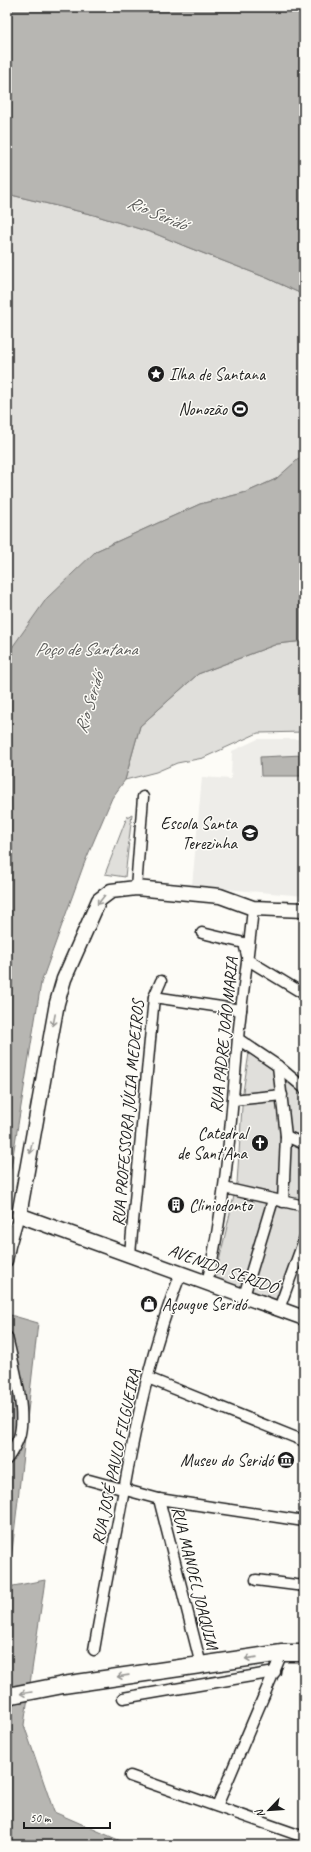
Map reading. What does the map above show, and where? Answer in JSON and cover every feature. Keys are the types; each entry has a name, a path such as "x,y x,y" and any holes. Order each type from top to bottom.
{"main road":[{"path":"19,1215 51,1034 64,979 99,900 111,891 136,888 220,896 253,908 304,910"},
{"name":"AVENIDA SERIDÓ","path":"19,1215 80,1238 131,1251 181,1273 304,1318"},
{"path":"7,1696 44,1690 63,1685 282,1653 304,1653"}],"street":[{"path":"136,888 143,797"},
{"name":"RUA PADRE JOÃO MARIA","path":"207,1283 224,1188 241,1010 253,908"},
{"path":"202,933 244,943 248,960 304,994"},
{"name":"RUA PROFESSORA JÚLIA MEDEIROS","path":"131,1251 154,997 161,981"},
{"path":"154,997 241,1010"},
{"path":"238,1039 278,1066 304,1088"},
{"path":"244,1296 278,1201 286,1136 278,1066"},
{"path":"233,1100 282,1095"},
{"path":"286,1136 304,1144"},
{"path":"224,1188 304,1206"},
{"path":"7,1261 19,1215"},
{"path":"279,1309 304,1240"},
{"name":"RUA JOSÉ PAULO FILGUEIRA","path":"94,1650 132,1442 148,1378 173,1294 181,1273"},
{"path":"7,1337 19,1395 21,1427 14,1449 7,1459"},
{"path":"148,1378 304,1441"},
{"path":"89,1480 159,1499 304,1521"},
{"name":"RUA MANOEL JOAQUIM","path":"159,1499 201,1665"},
{"path":"256,1580 304,1586"},
{"path":"217,1806 282,1653"},
{"path":"123,1698 275,1672"},
{"path":"130,1776 304,1837"}],"shaded area":[{"name":"Ilha de Santana","path":"7,194 94,215 156,234 267,278 304,295 304,454 276,479 247,492 200,504 96,551 11,649 7,659"},
{"path":"304,641 304,732 258,733 203,758 177,763 156,772 125,780 140,726 198,674 277,644"},
{"name":"Escola Santa Terezinha","path":"258,739 304,739 304,896 192,886 202,777 231,779 232,751"},
{"path":"132,814 125,877 105,874 127,817"},
{"path":"249,1053 304,1092 304,1227 274,1304 214,1283 237,1183 243,1092"}],"water":[{"name":"Rio Seridó","path":"7,7 304,7 304,295 267,278 156,234 94,215 7,194"},
{"path":"304,454 304,641 277,644 198,674 140,726 125,780 112,798 84,864 41,983 7,1186 7,659 11,649 47,598 96,551 200,504 247,492 276,479"},
{"path":"302,755 302,776 261,776 260,757"},
{"path":"7,1314 38,1323 8,1587 45,1580 24,1725 54,1812 130,1845 7,1845"}],"place":[{"name":"Ilha de Santana","path":"156,374"},
{"name":"Nonozão","path":"240,409"},
{"name":"Escola Santa Terezinha","path":"250,833"},
{"name":"Catedral de Sant'Ana","path":"260,1143"},
{"name":"Cliniodonto","path":"176,1205"},
{"name":"Açougue Seridó","path":"149,1304"},
{"name":"Museu do Seridó","path":"286,1460"}],"water label":[{"name":"Poço de Santana","path":"86,649"}]}
